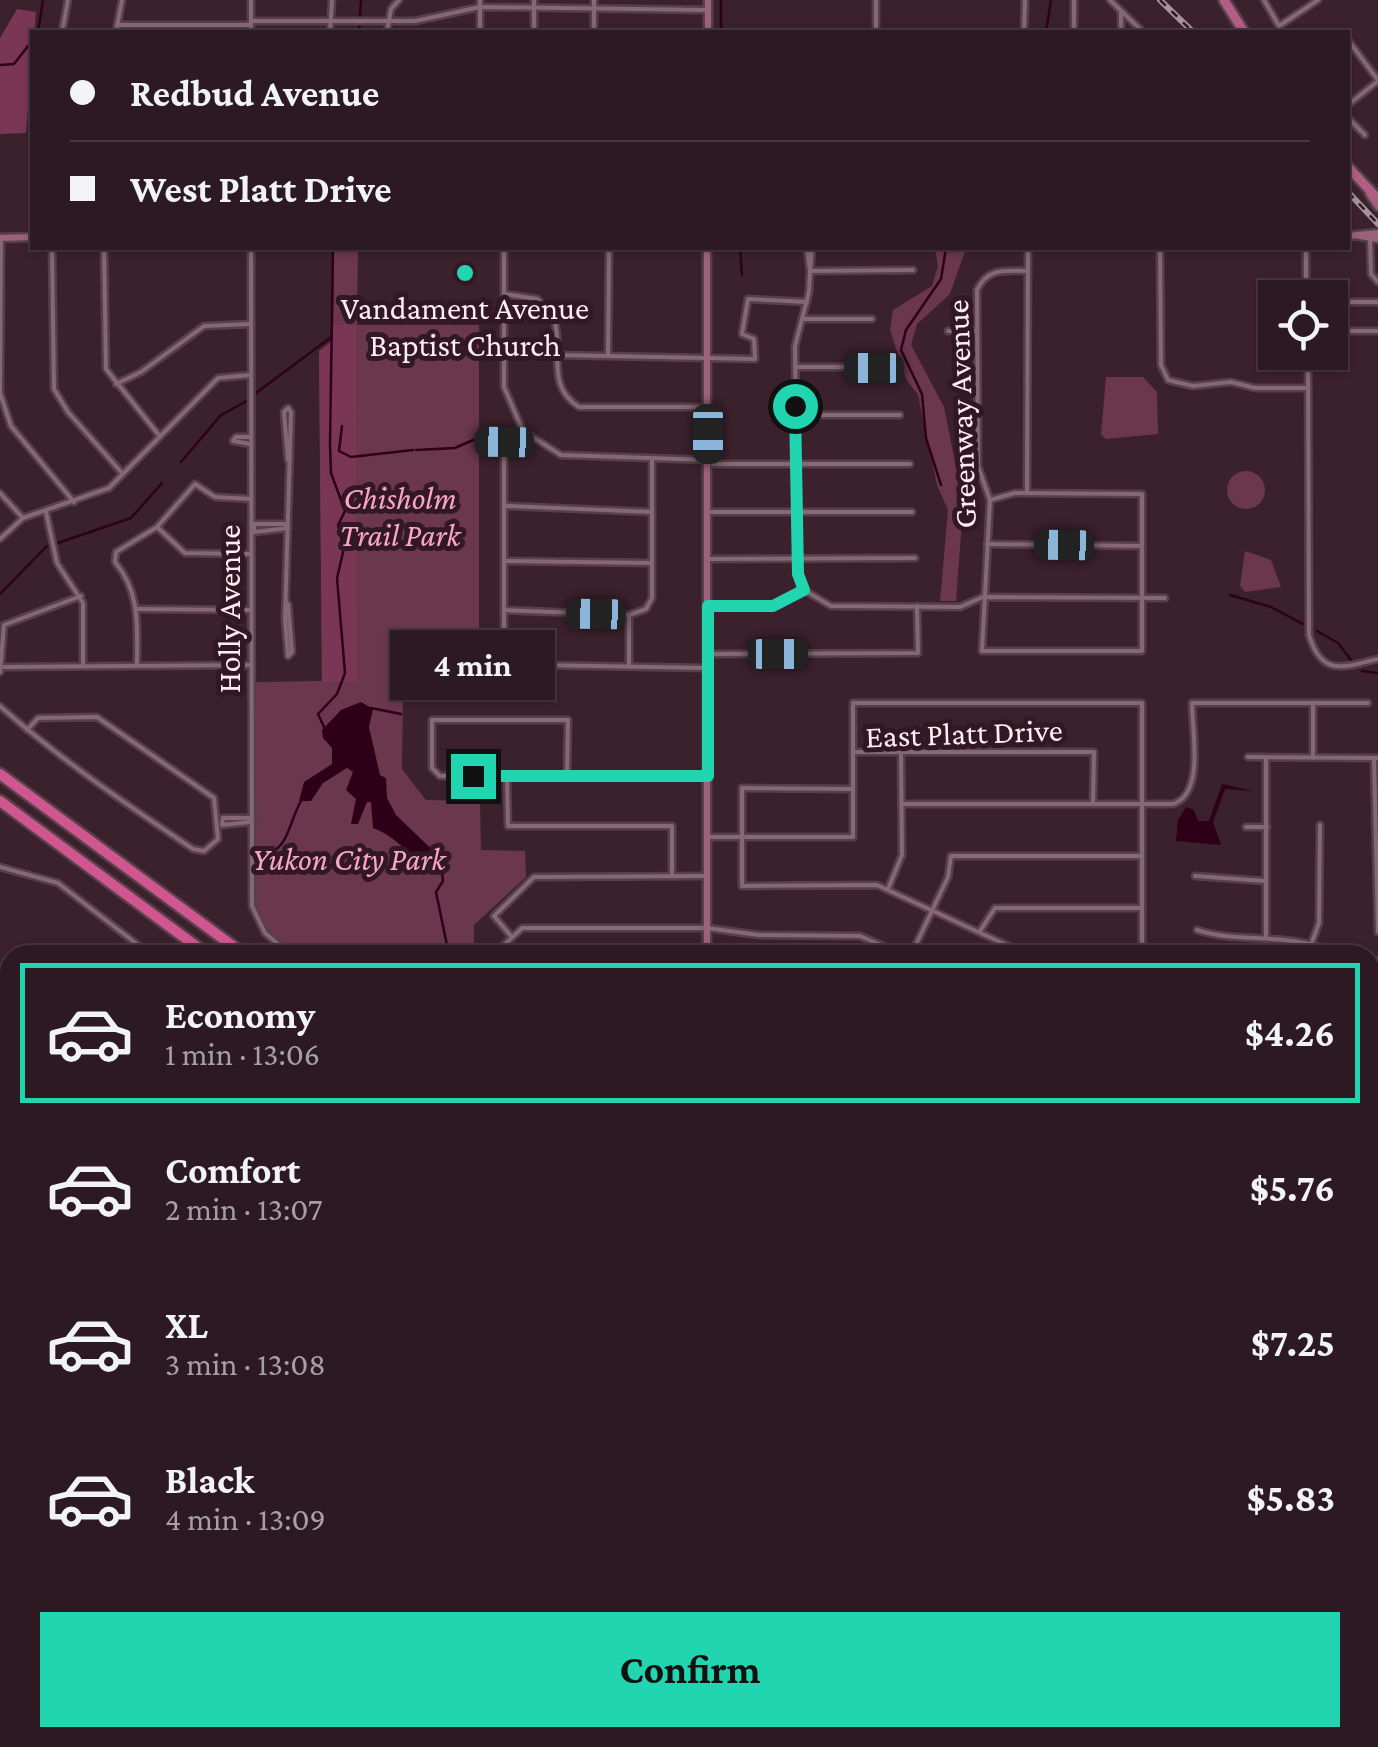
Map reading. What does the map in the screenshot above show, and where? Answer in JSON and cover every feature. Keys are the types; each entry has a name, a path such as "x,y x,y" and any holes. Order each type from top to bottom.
{"highway":[{"path":"0,773 231,945"},
{"path":"0,801 195,945"},
{"path":"0,809 94,870"}],"main road":[{"path":"708,0 708,30"},
{"path":"1224,0 1243,30"},
{"path":"1350,168 1378,203"},
{"path":"1350,236 1376,235"},
{"path":"0,238 30,237"},
{"path":"707,250 707,945"}],"street":[{"path":"62,30 68,0"},
{"path":"116,30 122,0"},
{"path":"252,0 252,30"},
{"path":"330,30 332,0"},
{"path":"388,30 391,9 399,0"},
{"path":"480,0 480,30"},
{"path":"534,0 534,30"},
{"path":"594,0 594,30"},
{"path":"876,0 876,30"},
{"path":"1024,0 1024,30"},
{"path":"1074,0 1074,30"},
{"path":"1110,0 1141,30"},
{"path":"1264,0 1279,26 1318,0"},
{"path":"117,24 391,21 480,8 708,10"},
{"path":"1121,11 1121,30"},
{"path":"1350,43 1378,81 1350,103"},
{"path":"1350,120 1365,135"},
{"path":"1376,235 1371,274 1378,282"},
{"path":"0,238 0,393 5,412 74,502"},
{"path":"52,250 54,389 68,412 123,474"},
{"path":"104,250 104,356 116,384 158,435"},
{"name":"Holly Avenue","path":"251,250 252,906 265,933 279,945"},
{"path":"504,250 504,387 523,432 560,455 708,460 713,464 910,464"},
{"path":"608,355 609,250"},
{"path":"809,250 807,302 795,368 797,558 804,590 831,606 960,607 983,597 1165,598"},
{"path":"1027,493 1028,250"},
{"path":"1160,250 1160,365 1168,380 1193,386 1235,382 1255,388 1308,388"},
{"path":"1306,250 1306,280"},
{"path":"810,270 913,270"},
{"name":"Greenway Avenue","path":"1028,272 994,271 977,290 978,466 990,500 982,651 1142,651 1142,598"},
{"path":"506,294 524,295 546,306 556,326 557,383 564,398 579,407 708,407"},
{"path":"556,355 755,359 754,339 742,334 748,300 807,302"},
{"path":"1348,302 1378,302"},
{"path":"802,319 872,319"},
{"path":"116,384 141,372 204,326 251,324"},
{"path":"1348,331 1378,330"},
{"path":"948,331 976,332"},
{"path":"795,368 874,368"},
{"path":"1308,370 1310,640 1320,656 1335,666 1352,668 1378,659"},
{"path":"0,539 23,518 109,488 218,378 251,375"},
{"path":"958,381 977,380"},
{"path":"288,460 288,408 284,412 288,460 284,652 288,656 292,652 288,604"},
{"path":"795,415 900,415"},
{"path":"479,442 504,442 523,432"},
{"path":"504,442 504,664"},
{"path":"504,610 640,614 652,598 652,460"},
{"path":"137,665 137,610 128,578 114,556 157,526 196,484 214,497 251,498"},
{"path":"0,493 23,518"},
{"path":"990,500 1027,493 1142,494 1142,598"},
{"path":"506,506 652,512"},
{"path":"46,512 61,572 82,596 83,665"},
{"path":"708,512 912,512"},
{"path":"157,526 186,553 251,554"},
{"path":"251,528 288,528"},
{"path":"987,544 1142,546"},
{"path":"709,559 916,558"},
{"path":"506,561 650,564"},
{"path":"708,606 773,606 804,590"},
{"path":"82,596 4,625 2,670 83,665 251,665"},
{"path":"708,654 918,653 917,606"},
{"path":"137,610 251,610"},
{"path":"629,615 630,667"},
{"path":"475,664 708,668"},
{"path":"528,665 529,688"},
{"path":"853,752 853,703 1142,703 1142,945"},
{"path":"902,804 1173,804 1190,794 1192,703 1368,703"},
{"path":"1313,703 1313,758"},
{"path":"0,706 27,730 60,759 193,849 212,847 219,822 214,798 97,718 38,718 27,730"},
{"path":"566,776 568,720 432,720 434,773 507,776 566,776 708,776"},
{"name":"East Platt Drive","path":"742,837 742,788 853,789 853,752 1094,752 1094,804"},
{"path":"888,889 902,856 902,752"},
{"path":"1248,757 1376,758 1378,932"},
{"path":"1266,758 1266,938"},
{"path":"507,776 508,826 672,826 672,876"},
{"path":"708,837 853,837 853,789"},
{"path":"219,822 223,818 248,818 250,822"},
{"path":"1312,942 1320,923 1320,825"},
{"path":"1246,827 1266,827"},
{"path":"742,837 742,886 888,889 1006,945"},
{"path":"913,945 948,876 950,856 1142,856"},
{"path":"0,866 58,883 138,945"},
{"path":"510,936 494,916 534,877 707,876"},
{"path":"1195,876 1267,880"},
{"path":"980,933 995,908 1142,908"},
{"path":"503,945 522,928 707,928 759,935 860,936 883,945"},
{"path":"1196,930 1318,945"}],"green space":[{"path":"334,250 358,250 357,325 479,325 479,692 403,692 402,769 426,800 480,801 481,850 525,851 526,877 474,925 474,945 284,945 263,927 254,902 253,682 322,681 319,351 333,340"},
{"path":"935,250 965,250 950,294 917,324 911,345 944,407 964,507 958,513 962,521 956,601 940,601 948,510 937,485 918,395 906,379 890,330 893,310 932,286 938,266"},
{"path":"1106,377 1143,377 1157,392 1158,434 1106,439 1101,434"},
{"path":"1246,471 1259,477 1265,490 1259,503 1246,509 1233,503 1227,490 1233,477"},
{"path":"1245,551 1271,560 1281,587 1245,592 1240,586"}],"shaded area":[{"path":"17,9 36,12 35,30 30,30 26,133 0,134 0,38"},
{"path":"333,325 356,325 357,682 322,682 319,351 333,341"},
{"path":"361,702 373,709 369,727 380,775 386,778 387,798 396,815 445,862 442,872 373,828 371,802 367,802 358,824 351,824 356,799 346,790 353,772 347,768 323,783 311,801 299,801 304,782 332,764 332,748 323,738 322,730 341,710"},
{"path":"1222,784 1253,791 1225,789 1213,822 1221,845 1176,841 1178,820 1186,807 1194,810 1198,821 1209,821"}],"waterway":[{"path":"38,30 43,0"},
{"path":"359,30 361,0"},
{"path":"721,0 721,30"},
{"path":"1046,30 1051,0"},
{"path":"0,65 14,64 30,44"},
{"path":"324,727 318,714 337,694 345,673 337,578 344,548 338,525 345,511 331,473 330,445 333,250"},
{"path":"740,250 742,275"},
{"path":"941,485 926,438 922,394 901,350 906,330 941,279 946,250"},
{"path":"256,393 330,338"},
{"path":"181,462 221,415 247,401"},
{"path":"342,426 339,451 351,457 413,450"},
{"path":"416,450 455,448 473,440"},
{"path":"0,594 46,547 131,518 162,483"},
{"path":"387,502 395,511"},
{"path":"1230,595 1271,607 1303,624"},
{"path":"1317,631 1338,643 1351,660"},
{"path":"1362,671 1378,673"},
{"path":"371,708 401,714"},
{"path":"257,859 282,843 301,801"},
{"path":"442,871 443,881 436,892 447,945"}],"railway":[{"path":"1160,0 1191,30"},
{"path":"1350,194 1378,224"}],"place":[{"name":"Vandament Avenue Baptist Church","path":"465,273"}],"route":[{"path":"473,776 708,776 708,606 783,605 804,590 798,574 795,406"}],"park label":[{"name":"Chisholm Trail Park","path":"400,516"},
{"name":"Yukon City Park","path":"349,859"}]}
